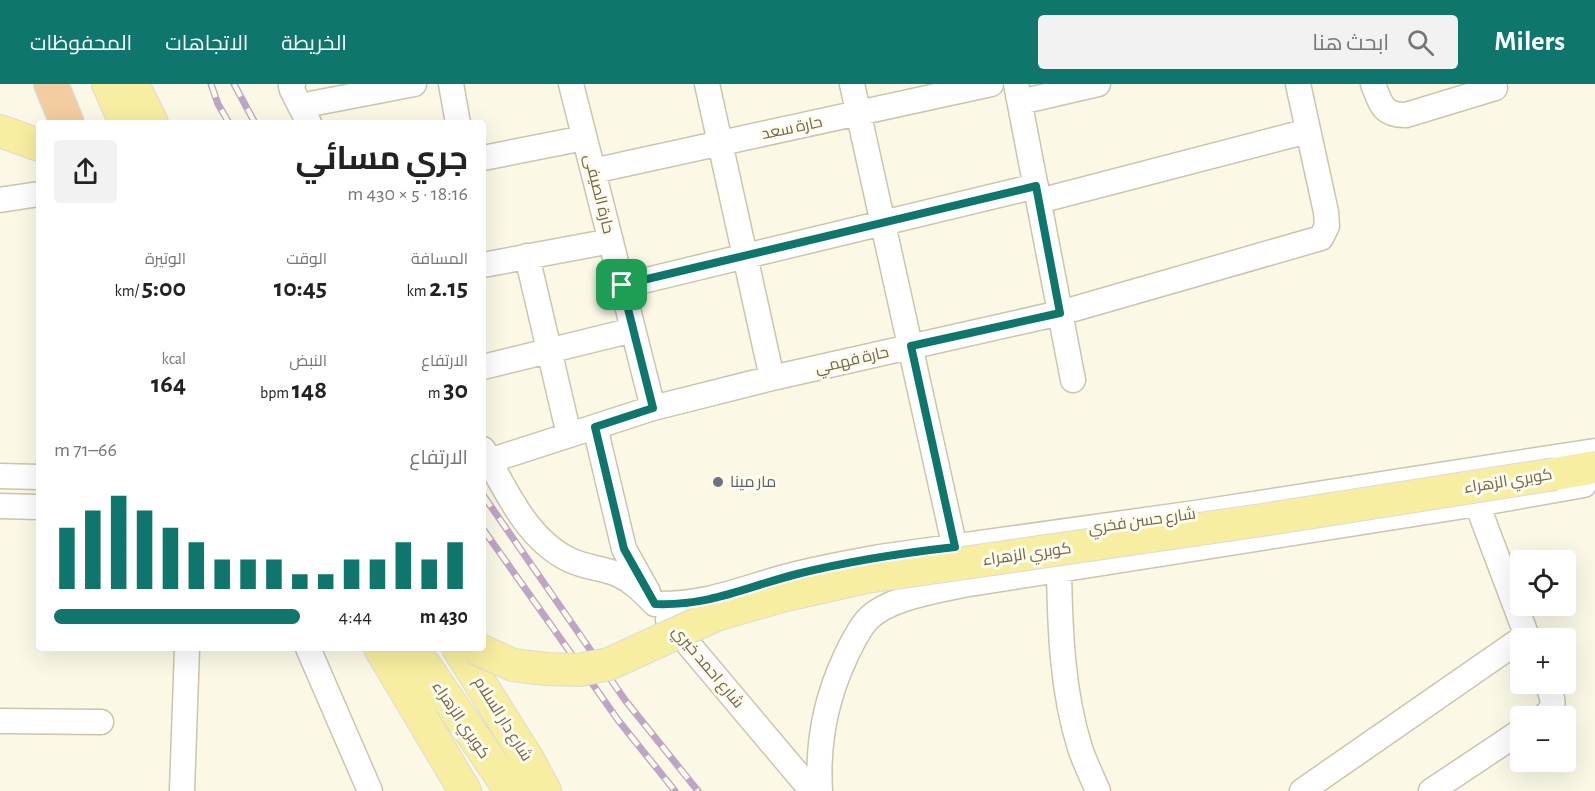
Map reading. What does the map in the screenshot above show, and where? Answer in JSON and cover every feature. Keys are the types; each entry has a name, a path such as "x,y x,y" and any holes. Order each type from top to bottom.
{"highway":[{"path":"51,84 66,120"}],"main road":[{"path":"108,84 124,120"},
{"path":"133,84 151,120"},
{"path":"0,131 36,144"},
{"name":"كوبري الزهراء","path":"482,651 513,665 579,670 609,664 716,615 782,596 867,577 1262,520 1595,467"},
{"path":"383,651 465,791"},
{"name":"كوبري الزهراء","path":"415,651 511,791"},
{"name":"شارع دار السلام","path":"460,651 530,761 545,791"}],"street":[{"path":"298,100 414,84"},
{"path":"451,84 458,120"},
{"name":"حارة الصيفى","path":"571,84 653,408"},
{"path":"707,84 772,378"},
{"path":"852,84 963,585"},
{"name":"حارة سعد","path":"593,171 991,84"},
{"path":"1073,380 1018,93 1098,84"},
{"path":"622,285 883,223 1037,194 1308,131 1298,84"},
{"path":"1373,84 1381,103 1387,111 1396,115 1406,115 1495,88"},
{"name":"حارة فهمي","path":"486,455 569,435 653,408 772,378 1060,313 1321,238 1327,226 1326,212 1308,131"},
{"path":"486,157 585,138"},
{"path":"0,200 36,194"},
{"path":"486,258 527,256 611,241"},
{"path":"527,256 569,435"},
{"path":"486,366 633,330"},
{"name":"شارع احمد خيري","path":"595,427 624,549 655,604 812,791"},
{"name":"شارع حسن فخري","path":"655,604 679,605 704,602 781,578 830,566 1195,513 1595,451"},
{"path":"486,455 532,531 550,549 572,561 619,575 639,587 655,604"},
{"path":"0,476 36,477"},
{"name":"شارع حسن فخري","path":"820,791 818,760 823,720 834,681 851,644 869,618 900,600 963,585 1477,504 1595,483"},
{"path":"1477,504 1520,628"},
{"path":"0,506 36,507"},
{"path":"1059,570 1060,629 1070,706 1080,749 1098,791"},
{"path":"1302,791 1510,648"},
{"path":"182,791 187,651"},
{"path":"309,651 370,791"},
{"path":"0,721 101,722"},
{"path":"1431,791 1510,738"}],"railway":[{"path":"211,84 218,104 227,120"},
{"path":"234,84 253,120"},
{"path":"486,499 625,700 698,791"},
{"path":"486,533 618,720 675,791"}],"place":[{"name":"مار مينا","path":"718,482"}],"route":[{"path":"1036,186 1060,313 911,346 955,547 830,566 781,578 704,602 679,605 655,604 624,549 595,427 653,408 622,285 1036,186"}]}
